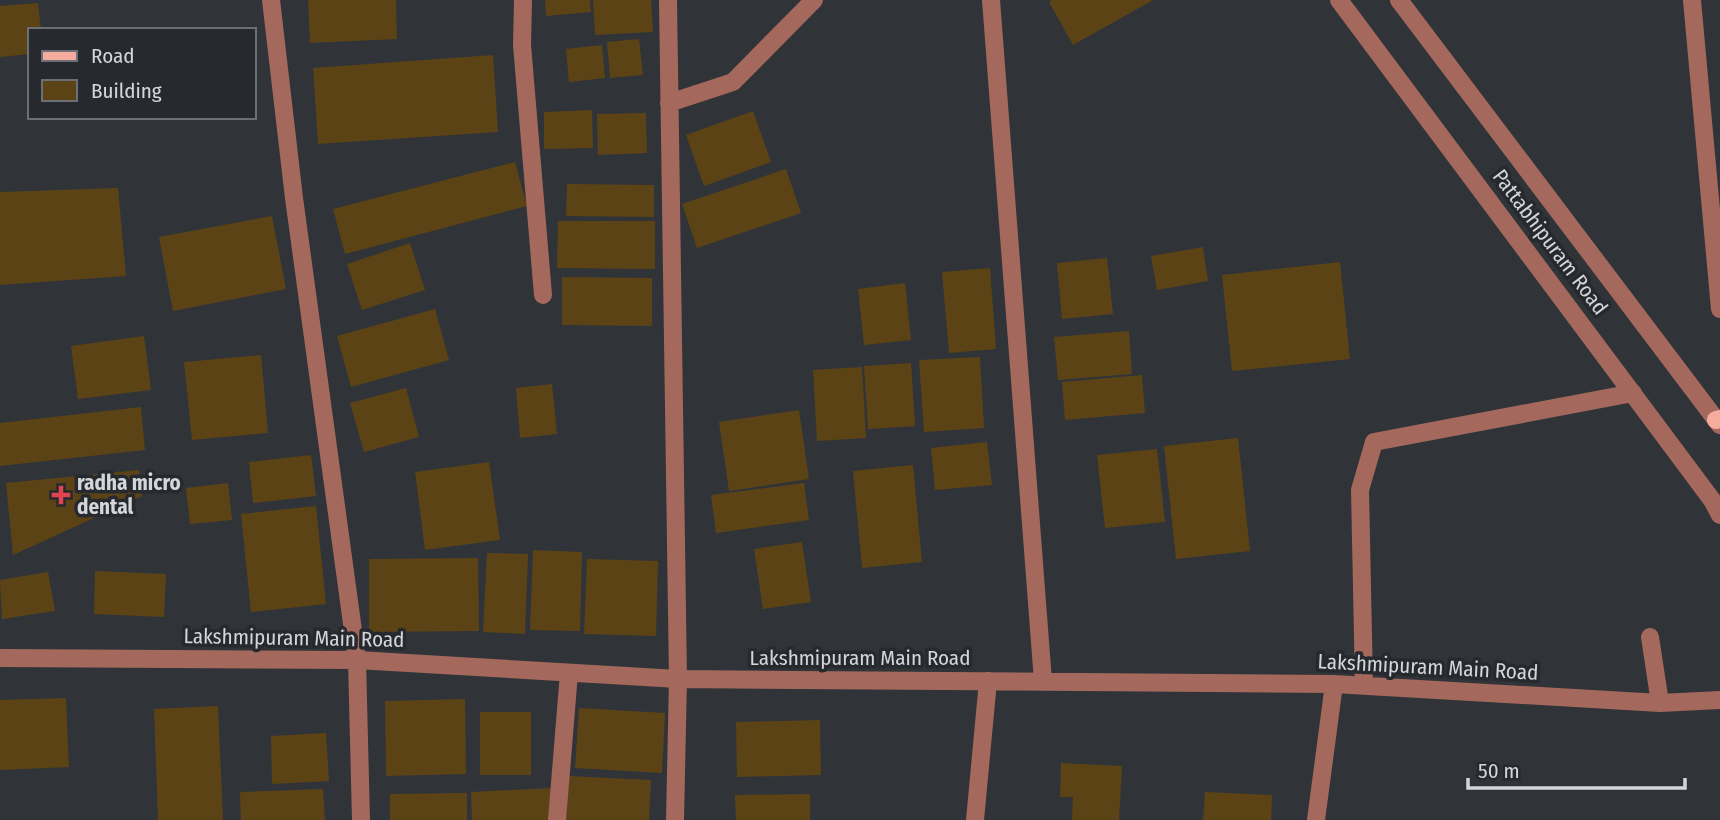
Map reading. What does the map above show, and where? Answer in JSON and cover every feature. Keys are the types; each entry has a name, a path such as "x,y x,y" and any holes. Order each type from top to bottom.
{"street":[{"path":"271,0 294,198 357,660 361,820"},
{"path":"523,0 522,45 543,295"},
{"path":"668,0 678,679 675,820"},
{"path":"669,103 733,82 814,0"},
{"path":"991,0 1043,681"},
{"name":"Pattabhipuram Road","path":"1339,0 1633,393 1712,500 1720,515"},
{"path":"1692,0 1720,309"},
{"name":"Pattabhipuram Road","path":"1402,1 1719,421"},
{"path":"1364,685 1360,490 1374,442 1633,393"},
{"path":"1650,637 1660,703"},
{"name":"Lakshmipuram Main Road","path":"0,658 357,660 678,679 1334,684 1660,703 1720,699"},
{"path":"557,820 569,673"},
{"path":"975,820 988,681"},
{"path":"1316,820 1334,684"}],"building":[{"path":"308,0 396,0 397,39 310,43"},
{"path":"545,0 590,0 591,12 546,16"},
{"path":"593,0 651,0 653,32 595,35"},
{"path":"1153,0 1073,45 1049,2"},
{"path":"38,3 41,28 28,28 28,54 0,57 0,6"},
{"path":"639,39 643,75 610,78 607,42"},
{"path":"602,45 605,78 569,82 566,49"},
{"path":"493,55 498,132 318,144 313,68"},
{"path":"592,110 593,148 544,149 544,112"},
{"path":"753,111 771,162 704,186 686,135"},
{"path":"646,113 647,153 598,155 597,114"},
{"path":"515,162 527,206 345,254 333,209"},
{"path":"786,169 801,213 697,248 682,204"},
{"path":"567,184 654,185 654,217 566,216"},
{"path":"118,188 126,276 0,285 0,192"},
{"path":"272,216 286,289 173,311 159,237"},
{"path":"558,221 655,221 655,269 557,268"},
{"path":"410,243 425,290 362,310 347,264"},
{"path":"1203,247 1208,281 1157,290 1151,256"},
{"path":"1107,258 1113,314 1062,319 1057,263"},
{"path":"1340,262 1350,359 1232,371 1222,275"},
{"path":"990,268 996,349 949,353 942,272"},
{"path":"562,277 652,278 652,326 562,325"},
{"path":"905,283 911,340 864,345 858,289"},
{"path":"435,309 449,360 351,387 337,336"},
{"path":"1129,331 1132,374 1058,380 1054,337"},
{"path":"144,336 151,390 78,399 71,346"},
{"path":"261,355 268,433 192,440 184,362"},
{"path":"980,357 984,428 924,432 919,360"},
{"path":"911,363 915,426 868,429 864,366"},
{"path":"862,367 866,438 817,441 813,370"},
{"path":"1142,375 1145,413 1065,420 1062,382"},
{"path":"552,384 557,434 520,438 516,388"},
{"path":"406,388 419,437 364,452 350,403"},
{"path":"141,407 145,450 0,466 0,423"},
{"path":"799,410 809,479 729,491 719,422"},
{"path":"1238,438 1250,551 1176,559 1164,446"},
{"path":"987,442 992,485 935,490 931,448"},
{"path":"1157,449 1165,522 1105,528 1097,455"},
{"path":"311,455 316,496 253,503 249,462"},
{"path":"489,462 500,540 425,550 415,472"},
{"path":"913,465 922,562 862,568 853,471"},
{"name":"radha micro dental","path":"139,470 142,496 13,555 6,483"},
{"path":"228,483 232,520 190,524 186,488"},
{"path":"804,483 809,520 716,533 711,495"},
{"path":"316,506 326,604 251,612 241,514"},
{"path":"802,542 811,602 763,609 754,549"},
{"path":"533,550 582,552 580,631 530,630"},
{"path":"487,553 528,554 525,634 483,632"},
{"path":"478,558 479,631 369,632 369,559"},
{"path":"587,559 658,561 656,636 584,634"},
{"path":"95,571 166,574 164,617 94,614"},
{"path":"48,572 55,611 2,619 0,580"},
{"path":"66,698 69,767 0,770 0,700"},
{"path":"465,699 466,774 386,776 385,701"},
{"path":"218,706 223,820 158,820 154,709"},
{"path":"579,708 665,713 662,773 575,768"},
{"path":"480,712 531,712 531,775 480,775"},
{"path":"820,720 821,775 737,777 736,722"},
{"path":"326,733 329,781 272,784 271,736"},
{"path":"1061,763 1122,766 1119,820 1072,820 1073,797 1060,797"},
{"path":"568,776 651,780 649,820 566,820"},
{"path":"553,788 554,820 472,820 471,792"},
{"path":"323,789 325,820 241,820 240,792"},
{"path":"1205,792 1272,795 1271,820 1203,820"},
{"path":"467,793 467,820 390,820 390,794"},
{"path":"810,794 810,820 736,820 735,795"}],"place":[{"name":"radha micro dental","path":"61,495"}]}
